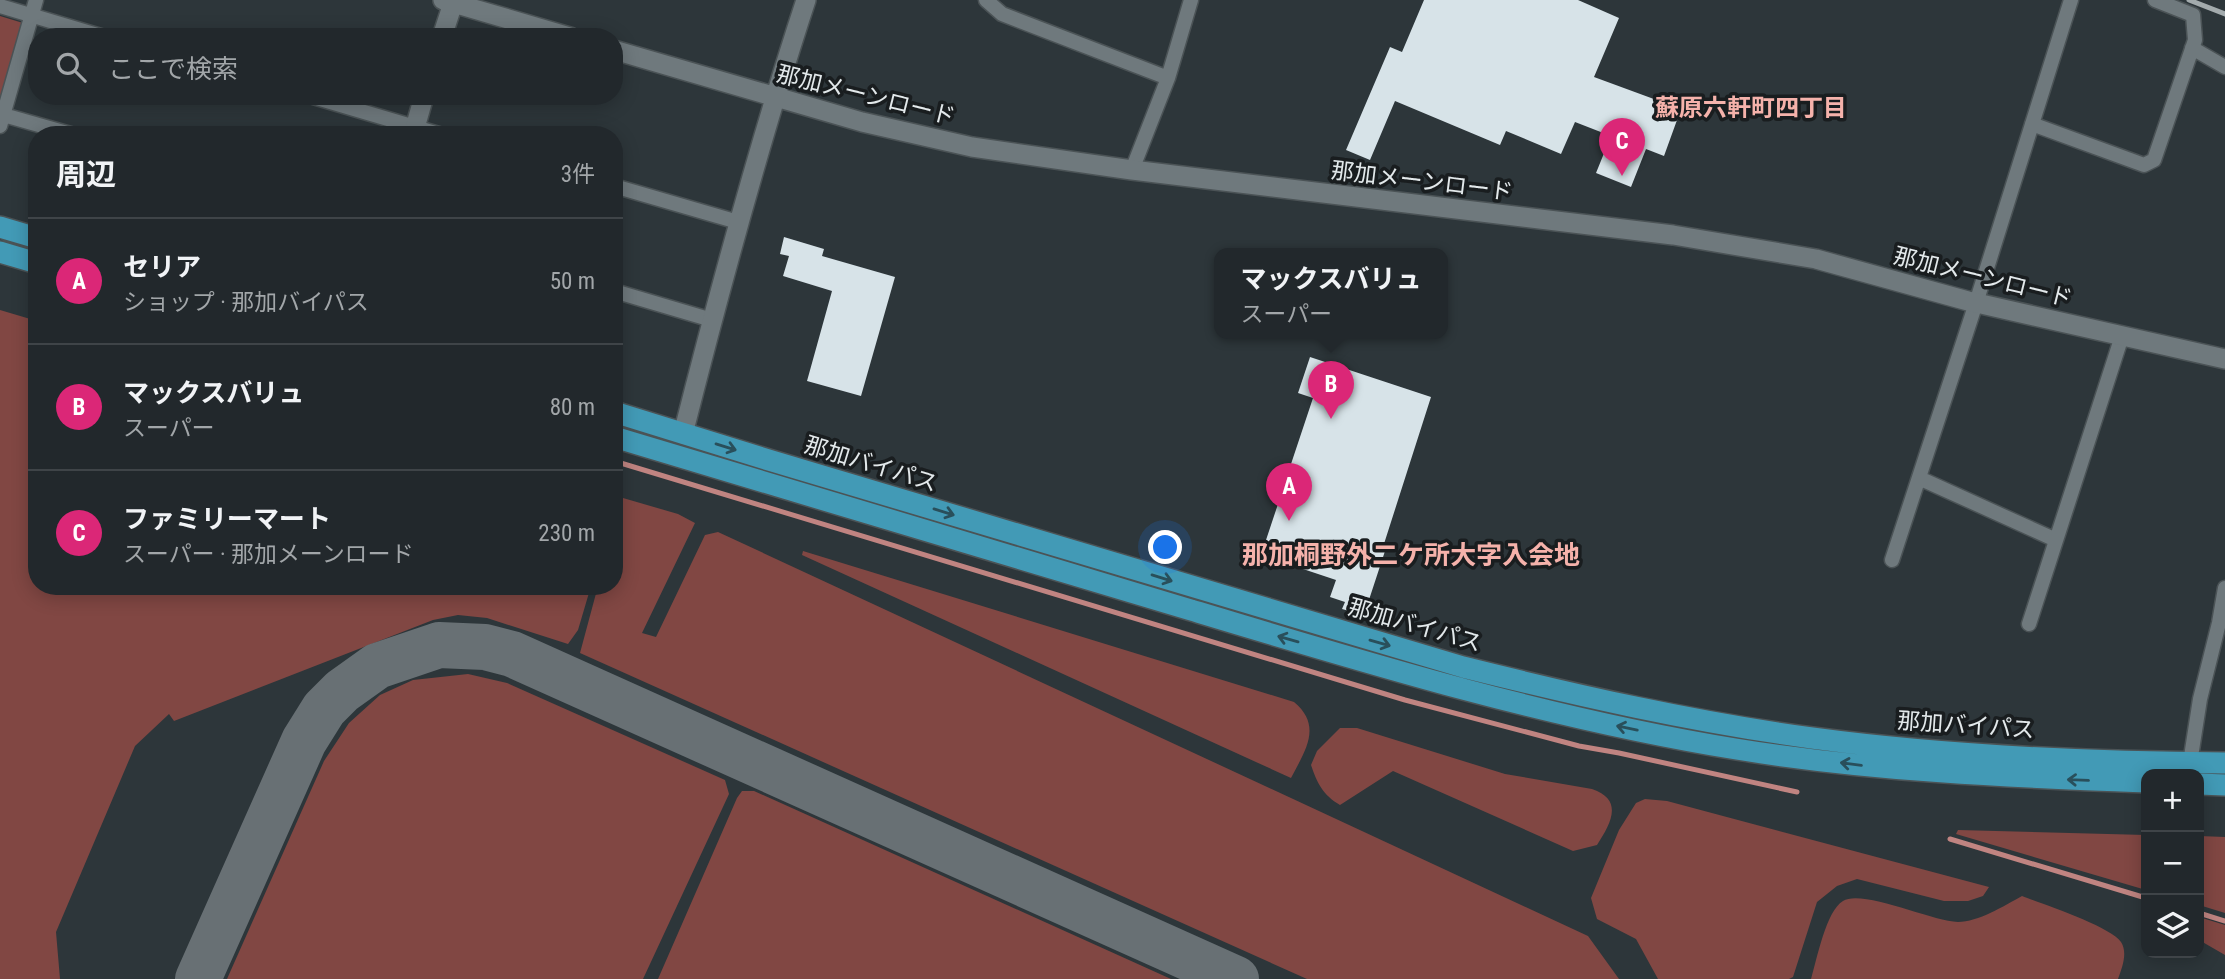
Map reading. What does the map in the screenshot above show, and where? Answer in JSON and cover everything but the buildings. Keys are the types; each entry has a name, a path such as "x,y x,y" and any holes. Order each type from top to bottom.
{"highway":[{"path":"0,228 28,236"},
{"path":"0,252 28,260"},
{"name":"那加バイパス","path":"623,415 1463,667 1659,713 1814,738 2003,755 2225,764"},
{"name":"那加バイパス","path":"623,440 1260,631 1533,707 1724,747 1828,761 1998,777 2141,782"},
{"path":"2204,784 2225,785"}],"street":[{"path":"35,126 1,118 36,0"},
{"path":"683,434 738,222 774,97 806,0"},
{"path":"986,0 1002,14 1168,78"},
{"path":"1132,170 1168,78 1191,0"},
{"path":"1892,560 2071,0"},
{"path":"2032,124 2144,165 2154,160 2195,40 2193,15 2155,0"},
{"path":"445,28 450,1 540,28"},
{"path":"0,6 73,28"},
{"path":"2192,48 2225,67"},
{"name":"那加メーンロード","path":"623,53 774,97 972,147 1132,170 1673,235 1816,258 1976,303 2225,359"},
{"path":"337,105 399,126"},
{"path":"415,126 421,105"},
{"path":"623,189 738,222"},
{"path":"623,294 712,320"},
{"path":"2029,624 2122,336"},
{"path":"1919,478 2056,540"},
{"path":"2190,763 2200,699 2225,588"}],"shaded area":[{"path":"0,16 23,23 0,98"},
{"path":"0,310 28,318 28,595 588,595 578,630 568,644 487,618 458,615 433,620 174,721 169,714 135,746 56,932 60,979 0,979"},
{"path":"623,498 678,514 695,523 642,633 656,637 705,535 718,532 1588,936 1619,979 1307,979 580,653 596,595 623,595"},
{"path":"803,551 1294,702 1308,720 1309,739 1306,748 1291,778 802,555"},
{"path":"468,674 507,683 725,780 729,794 643,979 227,979 324,761 349,723 380,695 413,680"},
{"path":"1340,728 1357,728 1505,774 1592,789 1608,799 1612,813 1610,821 1597,845 1573,851 1393,771 1340,805 1321,788 1311,765 1317,751"},
{"path":"742,791 754,791 1171,979 658,979"},
{"path":"1645,799 1667,801 1989,887 1983,896 1968,901 1944,901 1857,879 1837,886 1817,902 1793,977 1658,979 1636,939 1597,919 1591,898 1619,830 1636,803"},
{"path":"1958,830 2141,835 2141,889 1956,834"},
{"path":"2204,836 2225,837 2225,913 2204,907"},
{"path":"2022,896 2104,929 2121,942 2124,960 2118,979 1811,979 1827,925 1837,906 1843,901 1852,898 1865,899 1958,922 1982,916"},
{"path":"2204,919 2225,925 2225,955 2204,943"}],"waterway":[{"path":"623,464 1405,700 1579,746 1797,792"},
{"path":"1950,839 2141,896"},
{"path":"2204,915 2225,921"}],"taxiway":[{"path":"198,979 304,741 324,709 342,691 377,666 439,645 485,647 512,654 1236,979"}],"railway":[{"path":"2189,0 2225,14"}],"place":[{"name":"ファミリーマート","path":"1622,176"},
{"name":"マックスバリュ","path":"1331,419"},
{"name":"セリア","path":"1289,521"}],"district":[{"name":"蘇原六軒町四丁目","path":"1751,108"},
{"name":"那加桐野外二ケ所大字入会地","path":"1411,555"}]}
